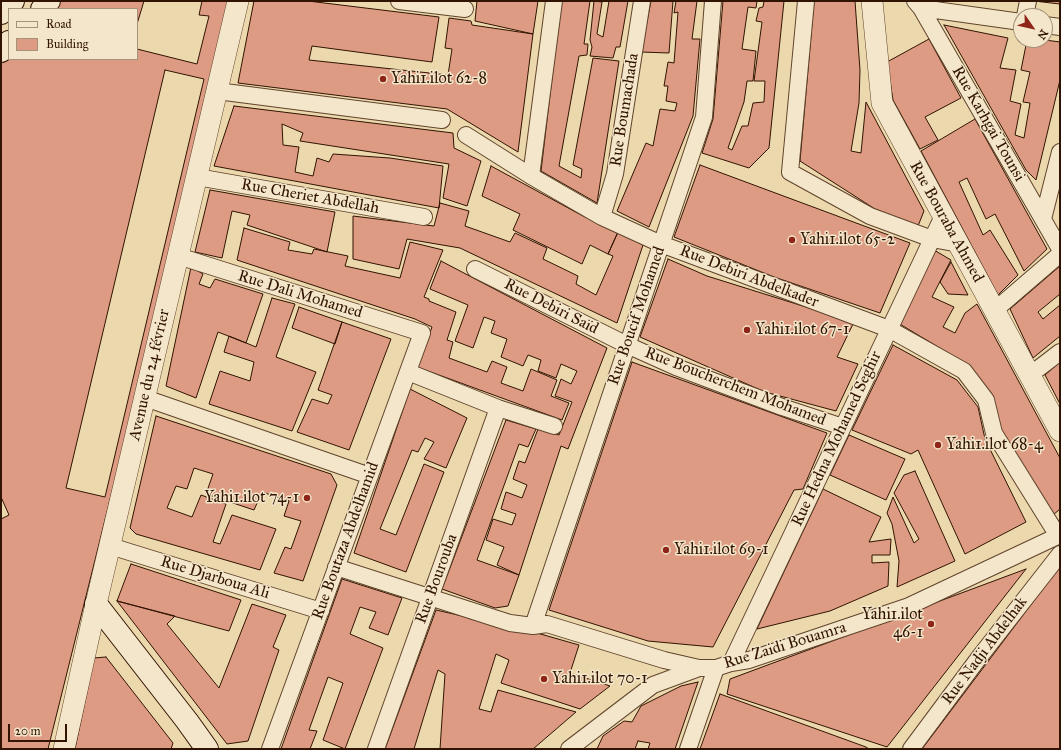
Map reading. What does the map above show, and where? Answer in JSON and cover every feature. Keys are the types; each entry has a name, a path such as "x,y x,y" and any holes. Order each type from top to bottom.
{"main road":[{"path":"1,13 13,1"},
{"path":"1,51 8,43"},
{"path":"96,604 207,749"}],"street":[{"name":"Avenue du 24 février","path":"64,749 96,604 238,1"},
{"path":"399,1 465,10"},
{"path":"531,176 554,1"},
{"name":"Rue Boumachada","path":"602,217 615,174 642,1"},
{"name":"Rue Boucif Mohamed","path":"533,626 704,117 713,1"},
{"path":"806,1 790,172 870,216 932,239 959,244"},
{"name":"Rue Bouraba Ahmed","path":"872,1 882,103 1060,431"},
{"path":"920,3 1013,20"},
{"name":"Rue Karhgai Tounsi","path":"920,3 1060,248"},
{"path":"217,91 442,120"},
{"name":"Rue Debiri Abdelkader","path":"466,136 602,217 661,244 889,329 964,372 986,400 994,433 1059,535"},
{"path":"1043,219 1060,152"},
{"name":"Rue Cheriet Abdellah","path":"196,177 424,218"},
{"name":"Rue Hedna Mohamed Seghir","path":"731,663 943,216"},
{"path":"994,310 1060,254"},
{"name":"Rue Dali Mohamed","path":"178,256 422,333"},
{"name":"Rue Debiri Saïd","path":"475,269 627,345"},
{"name":"Rue Boutaza Abdelhamid","path":"270,749 422,333"},
{"name":"Rue Boucherchem Mohamed","path":"627,345 676,366 782,407 842,427"},
{"path":"1030,375 1060,352"},
{"path":"408,372 498,408 554,426"},
{"path":"144,398 370,476"},
{"name":"Rue Bourouba","path":"376,749 498,408"},
{"name":"Rue Zaidi Bouamra","path":"336,567 510,623 533,626 547,624 664,660 699,668 716,668 731,663 749,660 909,606 1059,535"},
{"name":"Rue Djarboua Ali","path":"110,546 320,610"},
{"name":"Rue Nadji Abdelhak","path":"912,749 1060,554"},
{"path":"569,749 653,685 699,668"},
{"path":"688,749 716,668"}],"building":[{"path":"49,1 234,1 48,749 1,749 1,50 8,43 8,60 138,60 138,8 42,8"},
{"path":"144,1 202,1 199,15 209,16 197,64 138,49 138,21"},
{"name":"Yahi1.ilot 62-8","path":"254,1 308,1 439,17 432,62 312,46 309,60 448,75 452,49 445,48 449,18 471,21 472,25 533,34 518,152 447,109 238,83"},
{"path":"477,1 538,1 533,34 475,21"},
{"path":"561,1 590,1 584,44 588,44 587,55 579,56 559,166 581,178 582,169 573,165 593,58 619,61 597,203 541,171"},
{"path":"594,1 602,2 597,34 603,37 609,1 628,1 620,47 616,47 613,58 590,56 592,47 590,40"},
{"path":"651,1 673,1 669,53 641,52"},
{"path":"676,1 697,1 692,39 700,39 693,116 649,227 617,211 646,143 653,146 660,109 675,111 677,103 666,101 668,86 664,86 668,62 674,63 678,12 674,13"},
{"path":"723,1 757,1 756,8 748,7 742,49 756,51 753,81 747,81 744,102 728,148 732,150 742,126 748,126 753,103 764,102 765,81 754,81 762,22 756,21 759,8 763,7 764,1 784,1 769,148 749,168 702,153 713,119"},
{"path":"814,1 855,1 860,70 859,103 851,151 861,153 866,102 924,211 918,226 875,209 800,161"},
{"path":"1034,1 1060,1 1060,4"},
{"path":"944,25 1008,38 1000,68 1016,70 1010,101 1021,104 1015,135 1024,138 1030,103 1023,102 1030,72 1021,70 1025,48 1053,48 1053,41 1060,42 1060,80 1036,180 1026,170"},
{"path":"929,39 961,98 925,117 938,140 920,149 893,100 887,62"},
{"path":"165,70 204,79 105,497 66,488"},
{"path":"234,106 453,133 454,148 481,161 467,206 443,198 449,164 300,141 303,133 282,124 283,145 299,147 295,172 313,176 317,158 329,162 333,154 390,158 443,166 439,208 214,166"},
{"path":"975,119 1047,249 1024,271 995,214 986,219 967,178 959,182 983,235 990,230 1018,275 998,295 921,151"},
{"name":"Yahi1.ilot 65-2","path":"700,165 910,243 880,313 774,277 674,237"},
{"path":"491,166 583,216 618,232 608,254 590,245 582,264 513,230 520,214 482,196"},
{"path":"210,190 335,212 327,252 247,225 250,215 232,211 222,258 195,252"},
{"path":"440,203 469,211 465,226 510,242 515,233 547,248 543,259 578,276 576,284 596,295 613,256 608,254 618,232 644,242 617,323 460,248 407,239 399,269 353,259 353,216 434,226"},
{"path":"244,228 290,242 288,250 312,254 314,249 348,256 345,266 400,278 410,242 443,250 424,297 429,299 429,301 456,312 447,340 453,342 449,358 487,372 492,361 507,367 501,383 523,391 531,369 557,380 551,396 569,403 562,420 417,367 432,327 415,319 237,260"},
{"path":"934,250 951,260 932,297 954,307 943,327 955,333 965,313 977,304 1060,458 1060,509 1053,515 1001,431 993,396 970,366 898,323"},
{"name":"Yahi1.ilot 67-1","path":"668,259 707,276 854,322 837,357 858,364 836,411 765,392 640,337"},
{"path":"441,261 607,348 568,449 561,446 519,575 497,565 504,547 486,540 493,519 512,525 516,514 501,509 506,492 522,498 527,485 513,479 519,461 525,463 538,429 559,435 572,402 555,396 561,379 571,384 577,371 561,364 556,378 538,371 541,360 528,355 523,366 501,357 507,339 491,333 495,321 484,317 473,348 455,341 468,305 430,289"},
{"path":"951,262 968,295 948,294 940,282"},
{"path":"1060,266 1060,294 1038,312 1043,319 1060,305 1060,336 1033,358 1010,309"},
{"path":"191,267 203,274 199,284 210,288 215,279 263,294 246,343 218,332 196,398 166,386"},
{"path":"272,298 295,304 276,357 316,372 292,431 209,404 220,371 250,381 254,362 224,352 229,336 256,347"},
{"path":"299,307 342,322 335,344 292,328"},
{"path":"342,322 391,339 349,450 297,432 312,399 328,404 332,395 318,390"},
{"name":"Yahi1.ilot 68-4","path":"893,345 957,380 978,407 985,439 1026,522 965,554 918,450 911,454 852,430"},
{"name":"Yahi1.ilot 69-1","path":"632,362 827,433 803,489 794,490 713,647 648,641 549,610"},
{"path":"1060,362 1060,404 1045,375"},
{"path":"410,389 467,418 446,468 424,459 434,442 425,438 418,452 412,450 380,529 396,535 424,464 444,472 406,572 354,553"},
{"name":"Yahi1.ilot 74-1","path":"156,416 331,474 337,485 303,581 274,573 285,547 291,549 301,521 284,516 289,501 262,492 254,510 206,494 213,474 194,468 187,489 176,486 167,508 192,517 201,495 226,504 213,542 220,544 232,515 276,529 260,570 136,534 130,528"},
{"path":"506,420 536,429 528,447 519,444 477,560 519,575 508,606 495,608 442,589"},
{"path":"849,435 905,459 886,500 830,475"},
{"path":"915,471 955,561 897,587 899,561 892,524 887,513 893,497 914,543 919,539 894,493 904,475"},
{"path":"823,489 881,517 869,542 891,539 890,555 872,555 872,563 889,562 888,586 830,611 757,629"},
{"path":"1,497 9,515 1,519"},
{"path":"131,564 241,600 229,631 117,601"},
{"path":"1060,567 1060,749 922,749 1042,590"},
{"name":"Yahi1.ilot 46-1","path":"1026,569 887,747 727,694 730,679"},
{"path":"342,579 402,598 388,635 369,628 376,612 360,607 350,634 383,648 345,749 323,740 343,683 328,677 309,730 317,731 310,749 281,749"},
{"path":"117,601 175,616 167,624 219,688 252,604 286,615 273,647 279,650 248,741 227,744"},
{"name":"Yahi1.ilot 70-1","path":"436,610 537,633 579,645 570,673 610,686 580,709 501,683 509,660 496,654 479,709 491,712 498,690 576,712 533,749 440,749 445,674 438,670 414,749 385,749"},
{"path":"106,657 173,743 171,749 75,749 94,658"},
{"path":"698,682 675,749 597,749 603,736 624,721 632,722 641,706 681,686"},
{"path":"720,694 866,747 869,749 700,749"},
{"path":"638,741 650,743 648,749 635,749"}],"place":[{"name":"Yahi1.ilot 62-8","path":"383,79"},
{"name":"Yahi1.ilot 65-2","path":"792,240"},
{"name":"Yahi1.ilot 67-1","path":"747,330"},
{"name":"Yahi1.ilot 68-4","path":"938,445"},
{"name":"Yahi1.ilot 74-1","path":"307,498"},
{"name":"Yahi1.ilot 69-1","path":"666,550"},
{"name":"Yahi1.ilot 46-1","path":"931,624"},
{"name":"Yahi1.ilot 70-1","path":"544,679"}]}
